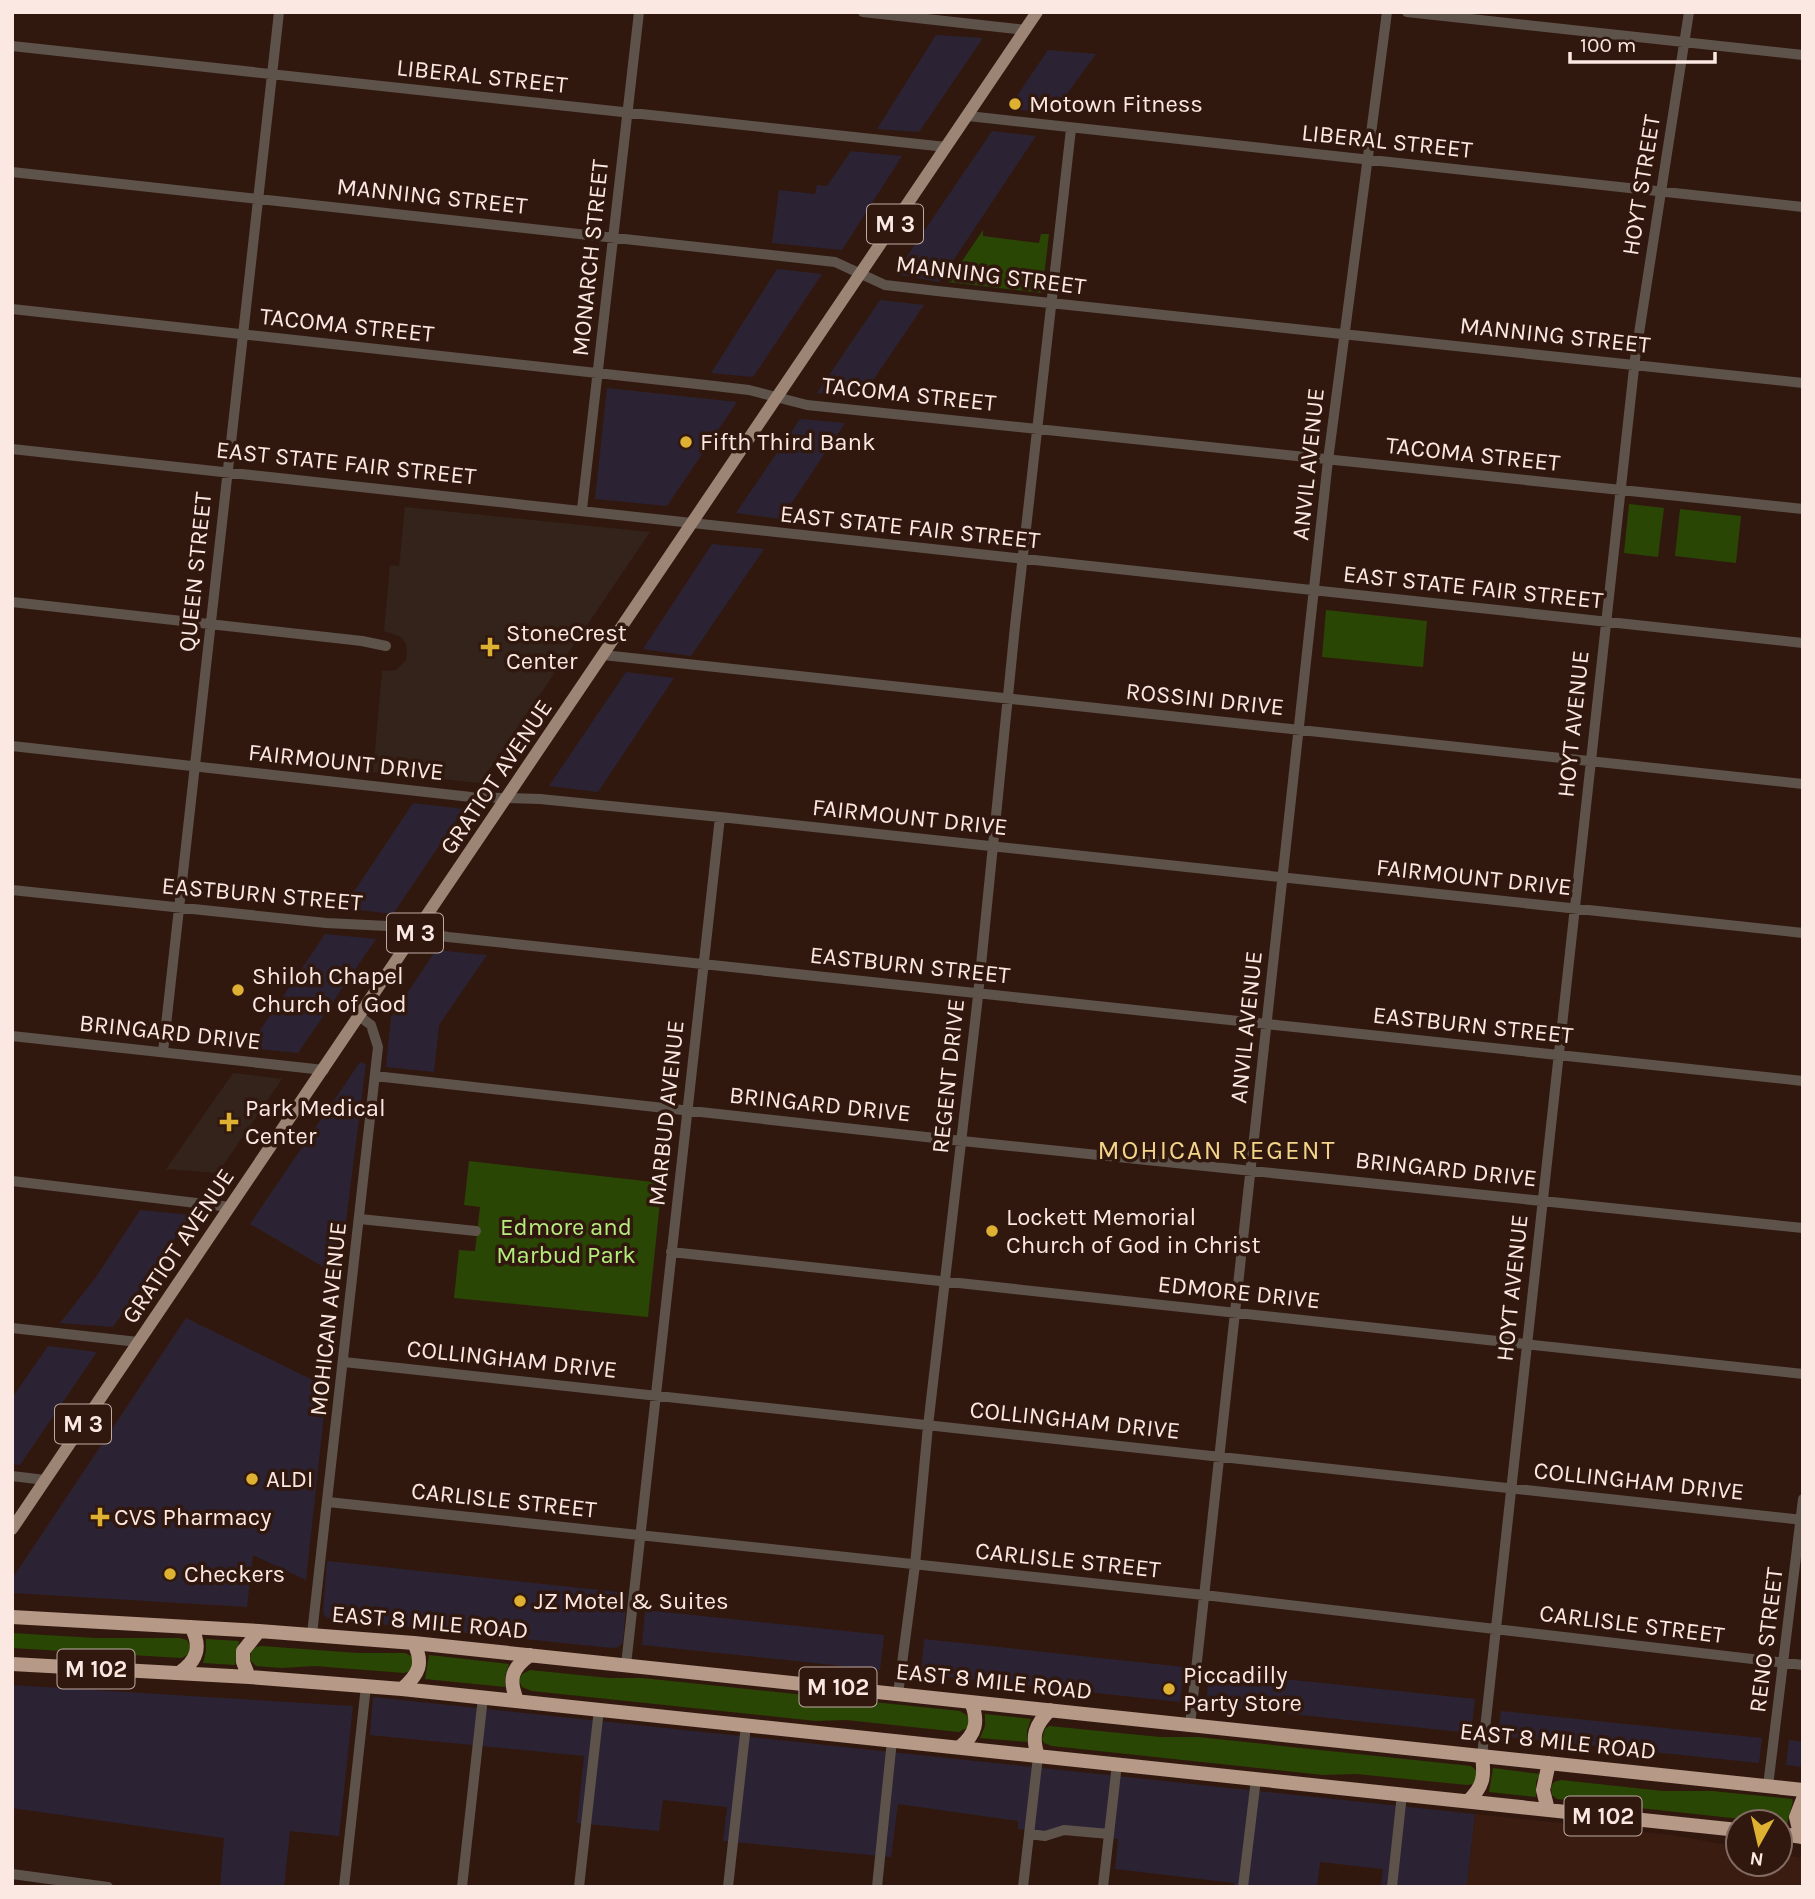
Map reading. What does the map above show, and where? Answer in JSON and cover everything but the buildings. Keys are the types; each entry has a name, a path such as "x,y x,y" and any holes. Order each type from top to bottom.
{"highway":[{"name":"EAST 8 MILE ROAD","path":"12,1617 312,1634 414,1643 1803,1790"},
{"path":"179,1673 188,1667 197,1653 197,1640 191,1627"},
{"path":"249,1677 243,1662 243,1651 259,1631"},
{"path":"402,1689 413,1680 420,1668 420,1658 414,1643"},
{"path":"517,1700 511,1685 512,1674 530,1655"},
{"name":"M 102","path":"12,1664 249,1677 517,1700 1724,1829"},
{"path":"960,1747 971,1737 976,1727 976,1715 971,1702"},
{"path":"1038,1756 1034,1740 1035,1729 1050,1710"},
{"path":"1468,1801 1477,1793 1483,1782 1482,1756"},
{"path":"1548,1810 1543,1790 1549,1763"},
{"path":"1802,1837 1796,1817 1803,1799"}],"main road":[{"name":"GRATIOT AVENUE","path":"12,1529 1037,12"}],"street":[{"name":"QUEEN STREET","path":"163,1052 279,12"},
{"name":"MONARCH STREET","path":"582,509 639,12"},
{"path":"863,12 1026,30"},
{"name":"ANVIL AVENUE","path":"1190,1725 1328,460 1387,12"},
{"path":"1407,12 1803,55"},
{"name":"HOYT STREET","path":"1635,365 1689,12"},
{"name":"LIBERAL STREET","path":"12,46 946,147"},
{"name":"LIBERAL STREET","path":"968,116 1803,207"},
{"name":"REGENT DRIVE","path":"898,1694 962,1141 1007,700 1071,129"},
{"name":"MANNING STREET","path":"12,172 835,262 885,285 1803,383"},
{"name":"TACOMA STREET","path":"12,309 719,386 807,405 1803,509"},
{"name":"HOYT AVENUE","path":"1482,1756 1635,365"},
{"name":"EAST STATE FAIR STREET","path":"12,449 1803,643"},
{"path":"12,602 210,623 386,646"},
{"name":"ROSSINI DRIVE","path":"603,655 1803,783"},
{"name":"FAIRMOUNT DRIVE","path":"12,746 475,797 508,797 720,817 1803,933"},
{"name":"MARBUD AVENUE","path":"626,1665 720,817"},
{"name":"EASTBURN STREET","path":"12,890 326,923 388,926 444,936 1803,1081"},
{"name":"MOHICAN AVENUE","path":"312,1634 376,1076 376,1035 372,1026 359,1016"},
{"name":"BRINGARD DRIVE","path":"12,1036 324,1070"},
{"name":"BRINGARD DRIVE","path":"376,1076 962,1141 1803,1228"},
{"path":"12,1181 230,1207"},
{"path":"360,1219 475,1231"},
{"name":"EDMORE DRIVE","path":"671,1252 1803,1374"},
{"path":"12,1328 138,1342"},
{"name":"COLLINGHAM DRIVE","path":"344,1362 1802,1520"},
{"path":"12,1476 45,1480"},
{"name":"RENO STREET","path":"1768,1786 1803,1499"},
{"name":"CARLISLE STREET","path":"328,1502 1204,1595 1803,1665"},
{"path":"344,1887 366,1686"},
{"path":"462,1887 483,1697"},
{"path":"579,1887 599,1709"},
{"path":"728,1887 746,1725"},
{"path":"877,1887 892,1740"},
{"path":"1023,1887 1038,1756"},
{"path":"1103,1887 1117,1764"},
{"path":"1244,1887 1256,1779"},
{"path":"1392,1887 1402,1794"},
{"path":"1029,1834 1045,1836 1064,1830 1109,1834"},
{"path":"12,1874 108,1887"}],"shaded area":[{"path":"936,35 983,38 919,132 877,129"},
{"path":"1048,50 1096,54 1053,113 1008,109"},
{"path":"992,131 1036,136 939,282 895,274"},
{"path":"851,151 902,156 842,250 772,243 779,190 815,194 817,185 827,186"},
{"path":"777,269 822,274 753,377 711,373"},
{"path":"880,300 924,305 861,398 817,393"},
{"path":"607,388 737,402 667,506 595,499"},
{"path":"800,419 845,423 781,519 736,513"},
{"name":"StoneCrest Center","path":"405,507 650,532 480,783 373,772 382,671 396,670 406,660 407,655 406,644 401,637 384,631 390,565 399,566"},
{"path":"712,544 764,549 691,656 643,649"},
{"path":"626,672 674,678 598,792 549,786"},
{"path":"413,803 464,809 393,914 343,908"},
{"path":"325,934 376,939 298,1053 248,1048"},
{"path":"436,950 487,955 439,1025 434,1072 386,1067 391,1017"},
{"path":"360,1062 366,1064 339,1276 250,1224"},
{"path":"233,1073 282,1079 218,1173 166,1169"},
{"path":"140,1210 191,1215 113,1327 60,1323 96,1277"},
{"path":"186,1318 327,1387 306,1580 253,1555 247,1607 12,1593 12,1579"},
{"path":"48,1346 97,1352 20,1465 12,1464 12,1398"},
{"path":"327,1561 627,1593 623,1642 619,1647 612,1648 330,1619 323,1611"},
{"path":"645,1610 884,1635 880,1670 642,1645"},
{"path":"924,1639 1184,1667 1180,1702 921,1674"},
{"path":"1209,1671 1475,1699 1471,1733 1206,1705"},
{"path":"12,1685 353,1706 339,1836 290,1831 284,1887 220,1887 224,1838 12,1808"},
{"path":"373,1697 1475,1814 1467,1887 1381,1887 1383,1869 1320,1862 1317,1887 1234,1887 1234,1883 1115,1869 1118,1839 1018,1829 1018,1821 898,1804 891,1857 723,1841 727,1807 663,1800 659,1831 577,1823 584,1756 370,1735"},
{"path":"1501,1711 1762,1738 1759,1763 1498,1736"},
{"path":"1789,1740 1803,1742 1803,1767 1786,1765"},
{"path":"1475,1814 1672,1835 1724,1844 1724,1878 1794,1878 1794,1856 1803,1858 1803,1887 1467,1887"}],"green space":[{"path":"983,230 983,236 1039,243 1041,234 1049,234 1042,293 948,282"},
{"path":"1629,504 1664,508 1658,557 1624,553"},
{"path":"1680,509 1741,516 1736,563 1675,556"},
{"path":"1326,610 1427,621 1423,667 1322,657"},
{"name":"Edmore and Marbud Park","path":"469,1161 662,1183 648,1317 454,1298 459,1250 475,1251 480,1207 464,1205"},
{"path":"12,1633 95,1638 179,1638 187,1640 191,1648 182,1658 12,1648"},
{"path":"206,1639 239,1641 235,1665 203,1663"},
{"path":"262,1646 358,1653 405,1653 411,1656 414,1662 410,1671 404,1673 315,1666 256,1666 250,1660 251,1652"},
{"path":"429,1655 509,1664 505,1687 425,1679"},
{"path":"530,1670 609,1678 642,1678 960,1711 968,1716 968,1727 959,1732 846,1720 816,1721 532,1691 522,1687 519,1680 522,1674"},
{"path":"985,1714 1031,1719 1027,1742 980,1738 985,1726"},
{"path":"1049,1726 1160,1737 1198,1737 1471,1766 1478,1775 1473,1784 1467,1785 1356,1774 1323,1775 1052,1746 1044,1743 1042,1739"},
{"path":"1493,1768 1540,1774 1536,1782 1536,1797 1489,1792"},
{"path":"1561,1780 1663,1791 1712,1791 1793,1801 1791,1808 1724,1808 1724,1817 1557,1799 1552,1795 1551,1787 1554,1782"}],"place":[{"name":"Motown Fitness","path":"1015,104"},
{"name":"Fifth Third Bank","path":"686,442"},
{"name":"StoneCrest Center","path":"490,647"},
{"name":"Shiloh Chapel Church of God","path":"238,990"},
{"name":"Park Medical Center","path":"229,1122"},
{"name":"Lockett Memorial Church of God in Christ","path":"992,1231"},
{"name":"ALDI","path":"252,1479"},
{"name":"CVS Pharmacy","path":"100,1517"},
{"name":"Checkers","path":"170,1574"},
{"name":"JZ Motel & Suites","path":"520,1601"},
{"name":"Piccadilly Party Store","path":"1169,1689"}],"district":[{"name":"MOHICAN REGENT","path":"1217,1150"}]}
